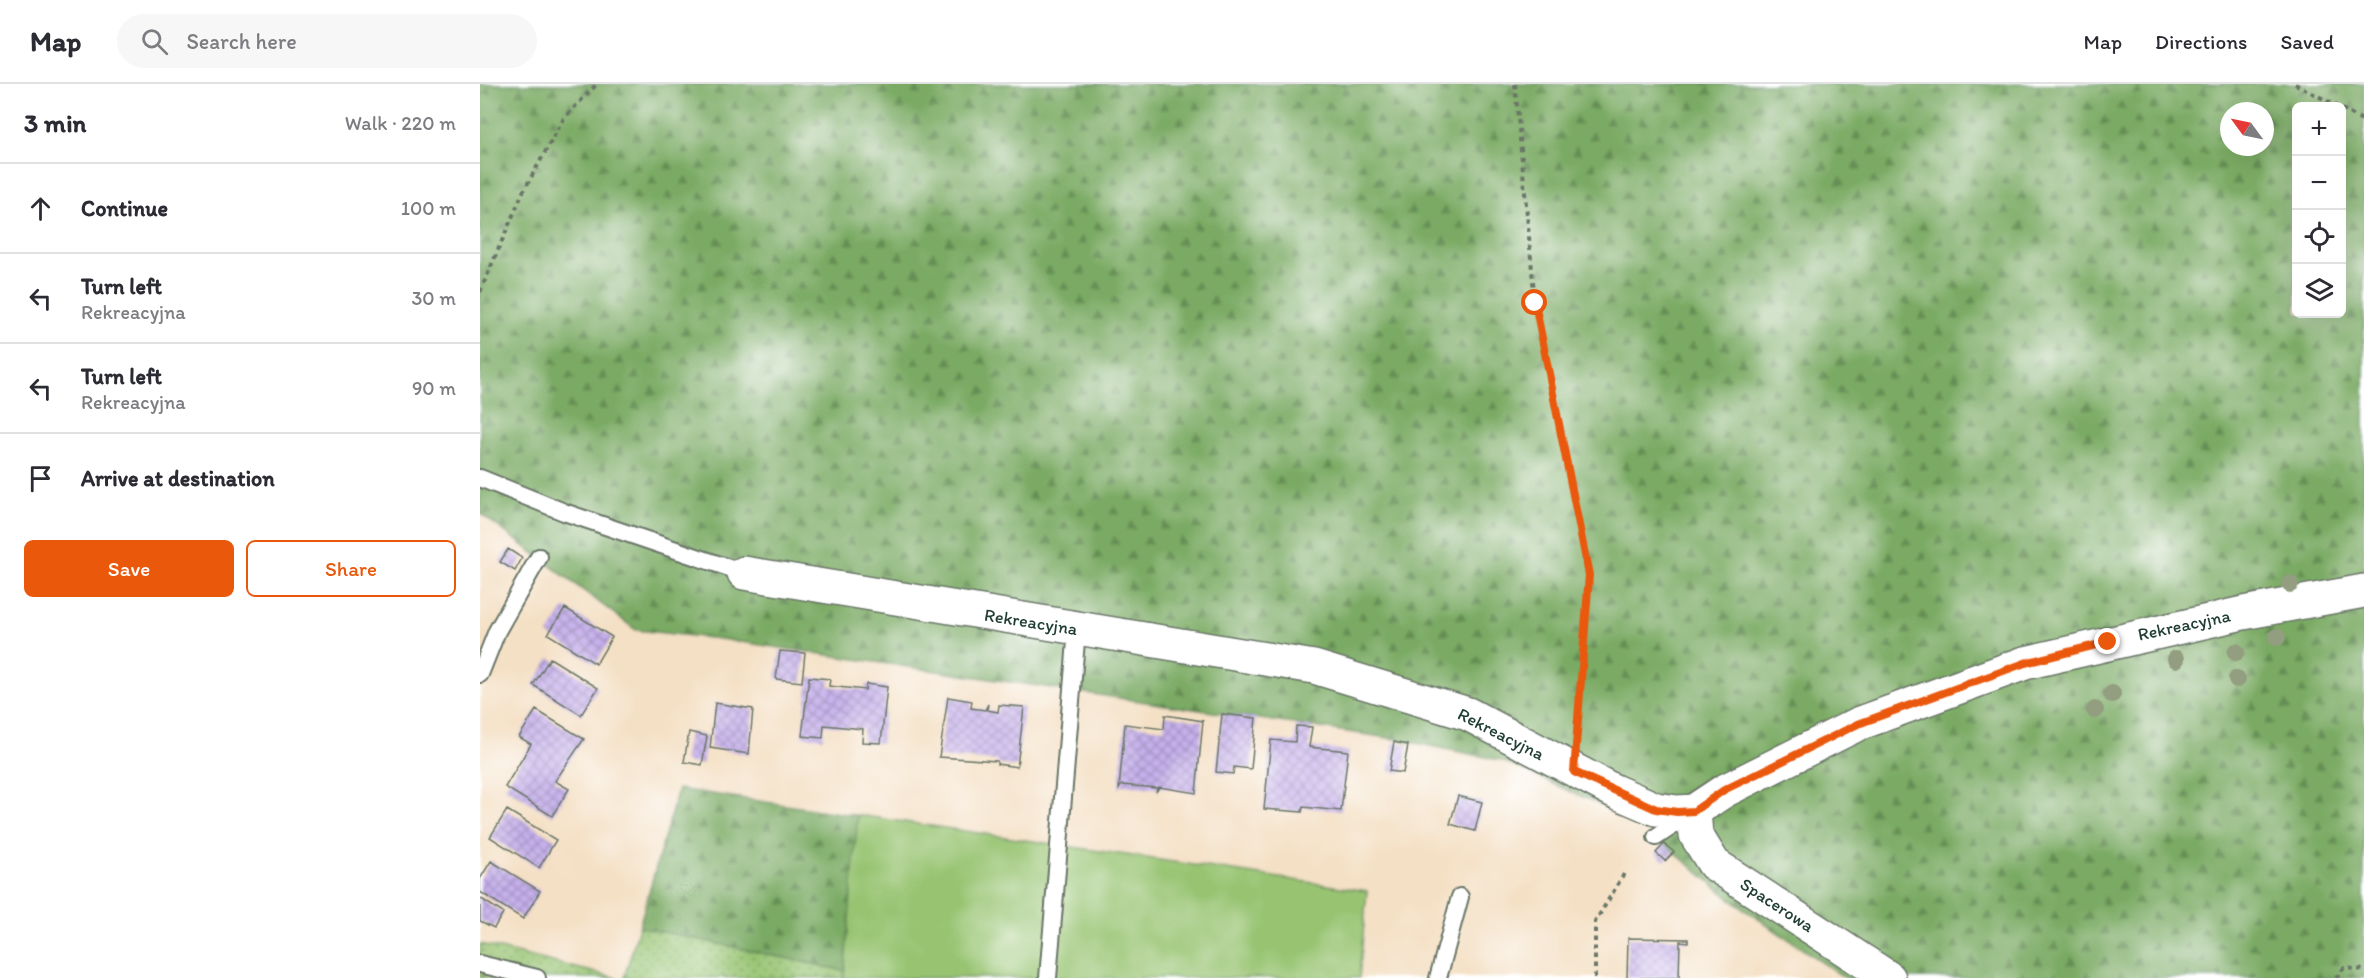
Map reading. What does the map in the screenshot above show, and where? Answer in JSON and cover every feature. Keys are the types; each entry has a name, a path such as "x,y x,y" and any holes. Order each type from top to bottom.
{"street":[{"name":"Rekreacyjna","path":"744,573 1314,667 1468,714 1574,772 1656,809 1677,812 1694,811 1724,790 1858,724 2025,663 2243,613 2364,591"},
{"name":"Spacerowa","path":"1694,811 1696,835 1714,864 1889,978"}],"lane":[{"path":"480,478 564,512 744,573"},
{"path":"480,674 497,631 538,556"},
{"path":"1048,978 1077,629"},
{"path":"1656,837 1694,811"},
{"path":"1438,978 1461,897"},
{"path":"482,969 537,978"}],"path":[{"path":"480,291 523,192 564,118 597,84"},
{"path":"1515,84 1535,303 1589,575 1574,772"},
{"path":"2295,84 2329,102"},
{"path":"2346,111 2364,121"},
{"path":"1595,978 1595,922 1624,873"},
{"path":"2336,978 2344,968 2364,970"}],"green space":[{"path":"480,84 2364,84 2364,978 1845,978 1735,903 1637,821 1500,760 1395,739 720,639 636,630 480,513"},
{"path":"678,789 1044,843 1033,967 845,971 639,927"},
{"path":"858,815 1367,891 1359,978 844,978"},
{"path":"639,927 845,971 845,978 624,978"},
{"path":"480,944 617,978 480,978"}],"building":[{"path":"508,549 522,558 515,571 500,562"},
{"path":"565,608 612,637 596,664 548,634"},
{"path":"780,651 805,653 802,682 776,679"},
{"path":"550,658 598,688 581,715 533,685"},
{"path":"809,677 830,679 829,686 865,690 866,684 887,687 881,743 862,742 863,729 824,725 823,738 802,736"},
{"path":"948,697 972,701 971,708 985,710 988,704 987,710 998,712 999,705 1024,707 1017,767 997,764 997,761 939,757"},
{"path":"715,703 753,709 749,754 710,748"},
{"path":"536,710 584,739 555,781 569,789 552,816 505,787 531,744 519,737"},
{"path":"1222,714 1256,718 1251,769 1234,767 1233,774 1216,772"},
{"path":"1165,715 1203,721 1196,793 1159,787 1156,792 1157,788 1122,785 1119,789 1125,724 1164,729"},
{"path":"1296,726 1312,727 1309,747 1348,751 1341,811 1303,807 1302,812 1264,809 1271,740 1295,742"},
{"path":"689,732 707,736 702,765 684,762"},
{"path":"1394,742 1408,745 1403,773 1389,771"},
{"path":"1458,796 1482,802 1475,831 1450,824"},
{"path":"507,810 556,840 539,868 490,837"},
{"path":"1664,844 1674,852 1665,861 1656,853"},
{"path":"491,861 540,891 523,919 480,892 480,879"},
{"path":"480,898 503,913 494,928 480,921"},
{"path":"1628,938 1688,939 1688,942 1680,941 1679,978 1627,978"}],"route":[{"path":"1535,303 1589,575 1574,772 1656,809 1677,812 1694,811 1724,790 1858,724 2025,663 2108,642"}]}
